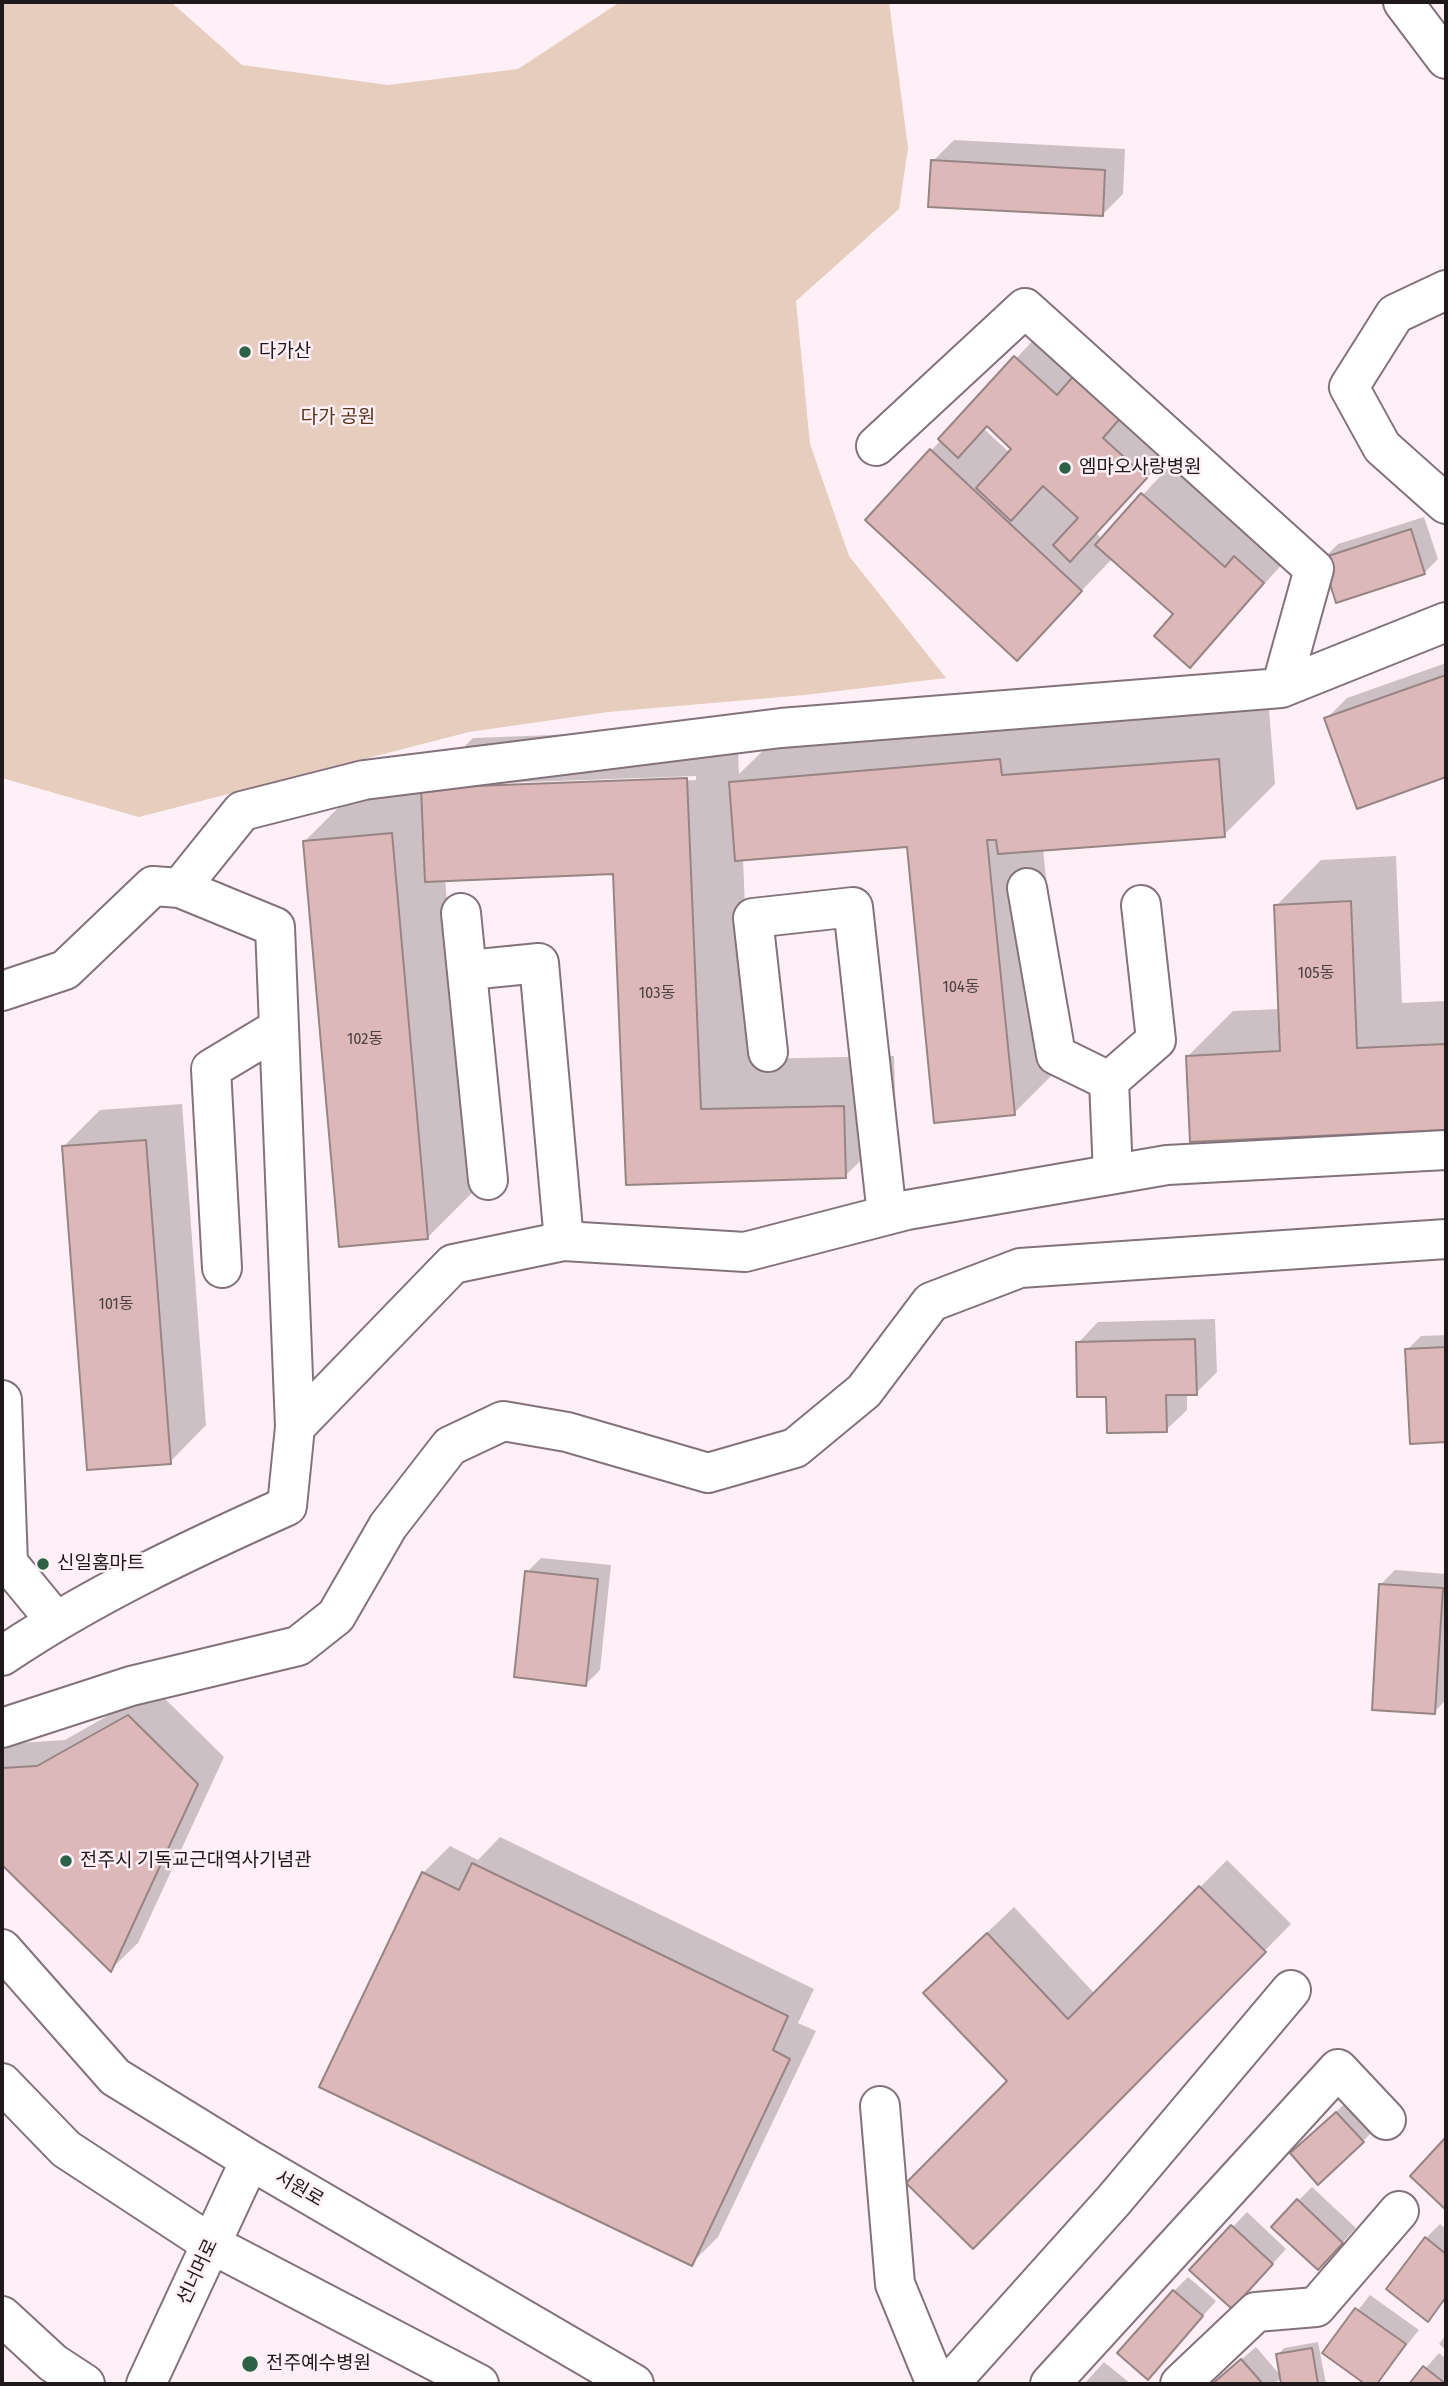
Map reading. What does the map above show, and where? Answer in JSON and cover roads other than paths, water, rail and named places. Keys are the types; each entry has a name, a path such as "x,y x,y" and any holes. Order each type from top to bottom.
{"street":[{"path":"1404,2 1446,59"},
{"path":"1446,290 1395,314 1349,387 1382,447 1446,505"},
{"path":"876,446 1025,308 1314,569 1281,688"},
{"path":"180,888 242,811 364,780 782,728 1281,688 1446,622"},
{"path":"2,991 65,970 153,886 180,888 275,927 295,1427 287,1506 216,1538 55,1620 2,1656"},
{"path":"1027,888 1056,1055 1110,1081"},
{"path":"1110,1081 1156,1040 1141,905"},
{"path":"768,1052 753,918 853,907 887,1215"},
{"path":"461,912 469,970 488,1180"},
{"path":"469,970 539,963 564,1241"},
{"path":"222,1268 211,1069 279,1028"},
{"path":"1110,1081 1113,1174"},
{"path":"295,1427 453,1264 564,1241 745,1252 887,1215 1167,1165 1446,1150"},
{"path":"2,1728 131,1686 298,1646 337,1616 388,1526 450,1447 503,1421 567,1432 708,1472 795,1448 863,1391 931,1302 1020,1268 1446,1239"},
{"path":"2,1400 8,1563 55,1620"},
{"name":"서원로","path":"2,1949 116,2077 250,2160 634,2384"},
{"path":"949,2384 1114,2200 1291,1990"},
{"path":"1050,2384 1338,2070 1386,2120"},
{"path":"2,2082 66,2149 211,2244 479,2384"},
{"path":"880,2106 895,2284 936,2384"},
{"name":"선너머로","path":"146,2384 250,2160"},
{"path":"1180,2384 1256,2312 1316,2307 1399,2211"},
{"path":"2,2316 53,2363 85,2384"}],"place":[{"name":"다가산","path":"245,352"},
{"name":"엠마오사랑병원","path":"1065,468"},
{"name":"신일홈마트","path":"43,1564"},
{"name":"전주시 기독교근대역사기념관","path":"66,1861"},
{"name":"전주예수병원","path":"250,2364"}],"park label":[{"name":"다가 공원","path":"338,418"}]}
